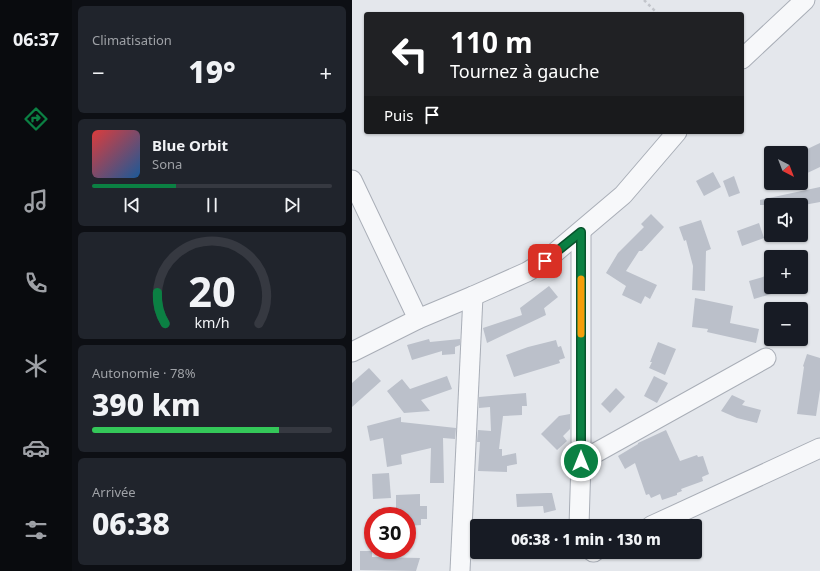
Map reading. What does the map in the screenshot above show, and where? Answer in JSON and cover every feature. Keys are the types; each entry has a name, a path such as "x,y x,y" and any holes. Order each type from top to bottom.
{"street":[{"path":"744,56 805,0"},
{"path":"352,352 418,319 474,296 526,272 545,261 623,195 675,134"},
{"path":"352,180 418,319"},
{"path":"579,519 581,461 581,232"},
{"path":"460,571 474,296"},
{"path":"581,461 766,358"},
{"path":"666,519 820,448"}],"path":[{"path":"644,0 656,12"}],"building":[{"path":"820,143 820,167 808,173 808,149"},
{"path":"713,172 721,187 704,196 696,181"},
{"path":"734,176 740,193 729,197 723,181"},
{"path":"820,187 820,202 808,204 808,198 769,198 808,190"},
{"path":"764,199 764,205 760,205 760,200"},
{"path":"651,214 664,227 642,251 639,251 626,271 657,285 650,299 645,296 641,304 622,295 626,286 606,273 618,253 644,227 641,224"},
{"path":"701,220 711,249 706,251 705,291 692,290 693,266 686,240 684,241 679,227"},
{"path":"759,223 764,238 742,246 737,231"},
{"path":"764,276 764,294 771,294 754,299 749,281"},
{"path":"549,286 558,297 544,308 546,315 487,343 483,328 522,315 520,308"},
{"path":"695,298 733,306 730,323 759,329 756,343 707,332 708,329 692,327"},
{"path":"429,339 430,342 460,339 460,345 455,347 455,354 442,355 442,351 412,360 407,345"},
{"path":"556,340 558,347 561,346 565,358 559,360 560,363 514,377 506,355 528,347"},
{"path":"658,342 676,349 665,375 649,368"},
{"path":"807,354 820,358 820,390 816,416 797,414 803,366"},
{"path":"369,368 381,381 352,407 352,383"},
{"path":"447,376 452,389 421,400 430,411 404,413 387,391 402,379 410,389"},
{"path":"654,376 668,383 657,403 644,396"},
{"path":"616,388 625,397 610,413 601,404"},
{"path":"526,393 527,406 522,406 522,415 503,416 499,449 502,449 502,456 516,453 517,464 507,466 507,472 478,471 480,442 477,442 478,430 491,431 490,407 479,408 479,397"},
{"path":"732,395 745,401 742,405 761,410 757,423 737,418 721,411"},
{"path":"570,414 570,429 563,436 567,441 557,450 541,434 559,416"},
{"path":"401,417 401,422 456,428 455,439 443,438 444,483 430,483 431,448 401,455 402,464 387,467 383,438 370,441 367,426"},
{"path":"666,430 680,461 697,455 698,457 703,456 709,474 702,477 703,481 681,489 682,491 677,493 677,495 662,500 660,494 651,498 649,494 646,495 635,463 625,469 618,456 638,443"},
{"path":"389,473 391,498 373,499 372,474"},
{"path":"552,493 556,510 544,513 543,506 517,507 516,494"},
{"path":"420,494 420,506 427,506 427,519 421,519 421,525 416,525 416,507 396,507 396,495"},
{"path":"360,551 364,551 364,559 420,558 416,571 360,570"}],"slow traffic":[{"path":"581,279 581,334"}],"route":[{"path":"545,261 581,232 581,461"}]}
